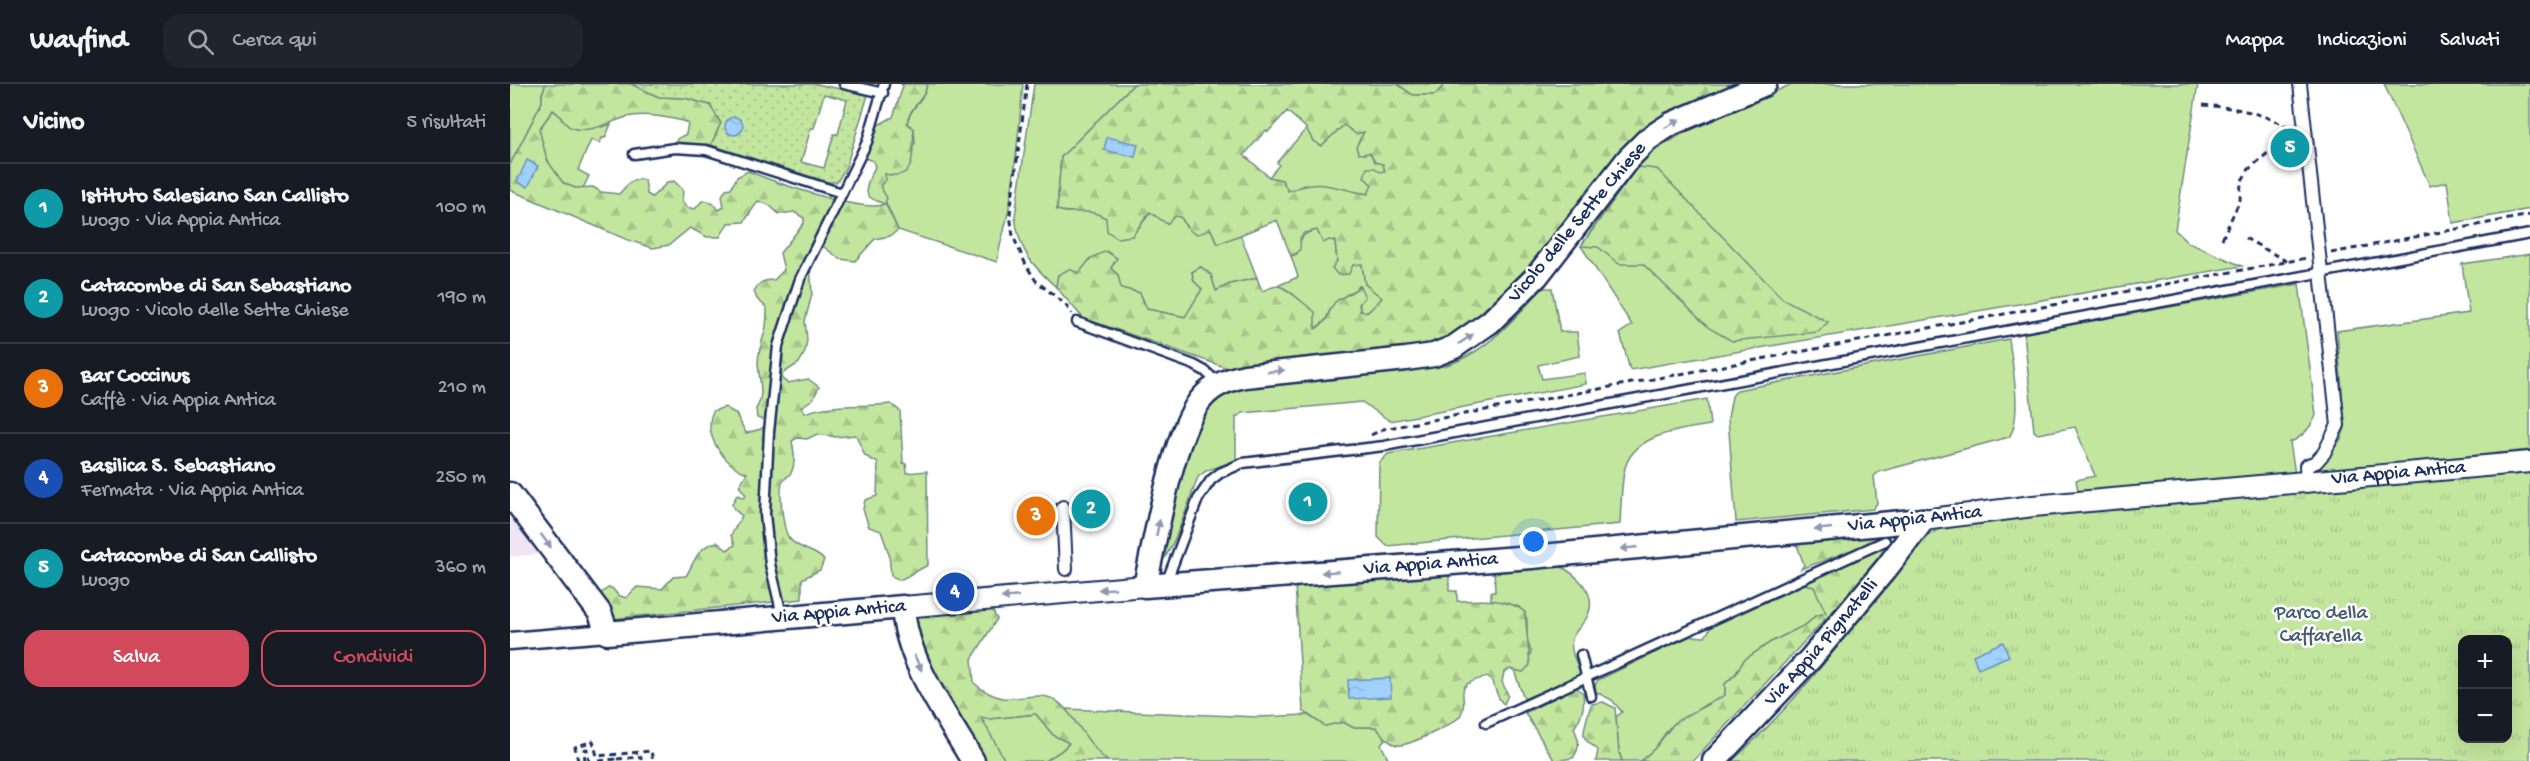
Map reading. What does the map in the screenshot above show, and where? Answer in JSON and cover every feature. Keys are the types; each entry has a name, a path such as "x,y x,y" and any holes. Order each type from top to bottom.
{"main road":[{"name":"Vicolo delle Sette Chiese","path":"1156,584 1170,480 1187,424 1199,402 1219,384 1265,372 1434,355 1454,347 1490,322 1537,276 1628,159 1648,139 1671,124 1765,84"},
{"path":"510,494 600,613 607,633"},
{"name":"Via Appia Antica","path":"1156,584 1532,557 1923,519"},
{"name":"Via Appia Pignatelli","path":"1714,761 1811,658 1888,566 1923,519"},
{"name":"Via Appia Antica","path":"607,633 903,607"},
{"path":"903,607 908,637 915,657 973,761"}],"street":[{"path":"2300,84 2338,425 2324,453 2316,462 2306,466 2307,482"},
{"name":"Via Appia Antica","path":"1923,519 2033,506 2530,462"},
{"path":"1063,507 1066,569"},
{"name":"Via Appia Antica","path":"903,607 1156,584"},
{"name":"Via Appia Antica","path":"510,642 607,633"}],"lane":[{"path":"782,618 770,564 765,514 769,432 778,346 800,279 867,142 883,89 844,84"},
{"path":"634,154 675,148 706,150 842,193"},
{"path":"1156,584 1206,486 1216,476 1243,463 1359,449 1671,394 2530,234"},
{"path":"1077,322 1194,365 1205,371 1219,384"},
{"path":"1486,723 1885,541"},
{"path":"1581,655 1591,696"}],"path":[{"path":"1027,84 1010,214 1013,236 1026,266 1036,281 1065,304 1077,322"},
{"path":"2204,105 2245,109 2264,115 2304,135"},
{"path":"2222,238 2240,200 2241,182 2248,169 2283,140 2304,135"},
{"path":"1359,449 1368,437 1383,429 2288,262 2530,215"},
{"path":"2245,238 2288,262"},
{"path":"578,761 575,747 593,741 597,756 651,752 653,761"},
{"path":"599,761 641,757 641,761"}],"shaded area":[{"path":"510,514 512,516 542,554 510,557"}],"green space":[{"path":"510,84 546,84 542,102 510,165"},
{"path":"546,84 631,84 659,97 685,98 710,105 721,123 711,145 672,147 677,139 686,134 688,123 658,116 627,117 585,130 569,127 553,110 539,129 547,160 563,183 575,188 593,187 601,192 619,194 628,185 641,179 645,180 647,194 652,197 668,182 674,181 683,190 682,201 686,207 695,209 702,201 708,201 719,210 724,207 722,196 726,189 731,188 737,177 748,171 839,201 873,206 884,204 868,195 868,183 875,167 873,161 864,158 866,138 876,134 878,125 893,117 903,86 901,84 927,84 924,94 908,117 907,123 914,129 913,154 909,169 896,175 885,174 886,180 880,186 887,198 885,203 898,230 890,236 875,239 855,261 840,259 824,247 816,250 810,265 812,294 805,321 807,340 805,352 799,363 782,374 783,380 788,383 808,379 819,387 813,399 801,407 805,413 836,407 891,404 900,411 903,463 906,464 907,473 927,471 928,565 900,580 891,576 889,554 881,531 869,527 863,509 865,500 877,496 878,463 865,456 856,435 836,437 817,434 807,439 797,438 792,441 794,465 781,488 783,520 789,538 824,560 820,570 802,579 802,599 611,619 600,598 600,594 608,588 612,588 618,595 626,598 637,587 662,589 673,577 686,576 705,547 717,542 727,550 735,545 731,535 742,516 732,504 737,495 744,498 746,495 739,486 747,473 724,457 713,439 710,420 713,411 725,407 736,414 746,433 761,429 766,424 765,420 757,418 756,409 761,393 758,359 766,325 767,308 757,299 754,291 764,281 774,280 784,270 780,253 804,223 804,218 794,212 779,214 769,205 758,201 744,222 728,223 720,237 707,237 690,228 669,245 653,248 628,240 510,190 510,165 542,102"},
{"path":"631,84 817,84 868,95 846,167 837,182 828,182 711,145 721,123 710,105 685,98 659,97","holes":["824,94 847,100 838,134 834,134 824,168 801,162"]},
{"path":"927,84 1023,84 1013,181 997,262 898,230 879,187 885,174 915,144 914,129 907,123 911,112 924,94"},
{"path":"1034,84 1134,84 1061,157 1057,210 1099,213 1132,236 1151,212 1181,217 1186,227 1210,228 1218,244 1240,234 1257,278 1230,284 1216,291 1211,275 1201,267 1192,272 1194,281 1202,289 1186,317 1147,309 1140,293 1120,288 1118,275 1091,258 1079,274 1058,275 1056,287 1033,264 1023,248 1015,216"},
{"path":"1134,84 1397,84 1413,95 1435,95 1445,84 1750,84 1669,120 1551,255 1457,341 1236,371 1083,318 1056,287 1058,275 1069,269 1079,273 1091,258 1106,251 1117,258 1111,268 1118,275 1121,288 1140,293 1147,309 1185,317 1202,289 1194,281 1192,272 1201,267 1211,275 1216,291 1230,284 1257,278 1262,291 1275,286 1281,287 1315,312 1315,329 1325,321 1335,302 1360,286 1365,297 1359,304 1360,311 1368,312 1382,298 1365,284 1362,264 1353,265 1349,274 1338,275 1332,268 1337,261 1335,241 1329,240 1323,243 1317,230 1304,233 1300,238 1299,252 1291,256 1277,220 1218,244 1210,228 1196,234 1187,227 1181,217 1175,216 1167,224 1150,212 1132,236 1117,238 1107,231 1106,218 1098,214 1057,210 1061,157","holes":["1287,111 1306,128 1313,141 1321,146 1344,125 1356,134 1364,132 1356,147 1359,154 1370,153 1375,162 1383,164 1385,171 1380,172 1375,168 1367,168 1364,177 1372,185 1368,194 1320,184 1288,191 1282,180 1269,177 1244,155"]},
{"path":"1397,84 1445,84 1435,95 1413,95"},
{"path":"1792,84 2198,84 2175,230 2189,243 2242,266 1630,370 1620,333 1632,325 1581,246 1619,189 1646,156 1680,135"},
{"path":"2384,84 2530,84 2530,209 2453,223 2447,182 2430,186"},
{"path":"553,110 562,120 602,127 611,124 605,138 602,138 600,143 591,140 578,170 589,176 583,188 564,183 557,177 547,159 539,129"},
{"path":"1344,125 1365,132 1358,142 1364,154 1370,153 1383,164 1385,171 1380,172 1368,194 1304,185 1288,192 1269,177 1279,165 1277,162 1307,128 1313,141 1321,145"},
{"path":"1637,167 1657,169 1783,299 1828,322 1818,332 1732,341 1709,328 1643,264 1619,264 1598,247 1581,246"},
{"path":"1317,230 1320,236 1335,241 1337,261 1362,264 1365,284 1383,298 1368,312 1360,311 1359,286 1337,301 1327,318 1314,329 1295,297 1284,288 1277,286 1298,277 1291,256 1297,254 1304,235"},
{"path":"2530,254 2530,450 2318,471 2341,439 2345,428 2337,331 2469,313 2462,264"},
{"path":"2299,284 2316,415 2306,431 2299,438 2290,442 2295,474 2078,491 2076,480 2095,476 2075,427 2038,434 2034,431 2024,333"},
{"path":"1543,288 1552,288 1560,332 1577,332 1580,356 1538,365 1542,379 1585,373 1586,384 1390,421 1362,402 1243,413 1236,417 1236,460 1206,471 1198,477 1174,540 1162,562 1155,569 1193,429 1221,392 1278,379 1444,366 1473,353 1486,344 1510,323"},
{"path":"2009,339 2016,404 2013,428 2009,437 1879,472 1874,476 1877,503 1873,509 1736,522 1728,418 1732,396 1737,390"},
{"path":"1707,399 1710,425 1658,436 1636,449 1628,459 1623,478 1620,524 1387,546 1378,537 1379,463 1388,454"},
{"name":"Parco della Caffarella","path":"2530,471 2530,761 1732,761 1807,684 1918,542 1942,527 2086,509"},
{"path":"1882,534 1884,538 1801,569 1804,565 1795,539"},
{"path":"1886,546 1887,553 1693,761 1641,761 1655,748 1675,722 1725,695 1725,684 1736,674 1744,660 1771,642 1807,624 1815,616 1826,613 1814,587 1805,584"},
{"path":"1558,565 1584,585 1590,599 1588,615 1573,636 1571,643 1581,675 1524,699 1514,670 1523,672 1531,652 1527,639 1527,619 1519,607 1491,600 1491,592 1495,592 1494,566"},
{"path":"1449,567 1449,591 1457,591 1457,601 1501,602 1518,607 1525,612 1530,665 1523,672 1510,669 1504,672 1502,682 1508,695 1504,704 1488,677 1475,680 1464,688 1463,709 1456,720 1420,739 1402,745 1388,740 1376,727 1352,727 1343,722 1325,726 1303,711 1295,584"},
{"path":"1805,584 1814,587 1827,613 1815,616 1807,624 1771,642 1744,660 1725,684 1725,695 1717,702 1708,703 1669,728 1655,748 1641,761 1622,761 1616,717 1622,712 1612,700 1596,692 1595,685 1598,680 1690,636 1705,637 1711,627"},
{"path":"989,604 997,619 972,659 974,683 987,692 1003,698 1043,696 1055,700 1068,712 1107,761 1046,761 1069,743 1053,735 1036,714 989,719 981,717 1005,761 984,761 924,657 917,620 923,607"},
{"path":"1575,687 1583,693 1584,698 1582,711 1574,728 1578,747 1573,758 1553,761 1525,713"},
{"path":"1603,702 1615,708 1622,761 1596,761 1598,750 1584,736 1586,720 1592,704"},
{"path":"1065,709 1258,717 1308,715 1325,726 1343,722 1352,727 1376,727 1386,738 1381,744 1389,761 1107,761 1087,742"},
{"path":"1036,714 1053,735 1069,743 1046,761 1005,761 980,716 989,719"}],"water":[{"path":"730,117 738,117 743,122 741,133 730,135 725,130 725,122"},
{"path":"1107,137 1138,144 1135,157 1104,150"},
{"path":"527,160 538,166 528,187 517,182"},
{"path":"2003,642 2009,656 1978,669 1973,655"},
{"path":"1390,678 1391,697 1349,699 1348,680"}],"place":[{"name":"Catacombe di San Callisto","path":"2290,148"},
{"name":"Istituto Salesiano San Callisto","path":"1308,502"},
{"name":"Catacombe di San Sebastiano","path":"1091,509"},
{"name":"Bar Coccinus","path":"1036,516"},
{"name":"Basilica S. Sebastiano","path":"955,592"}]}
